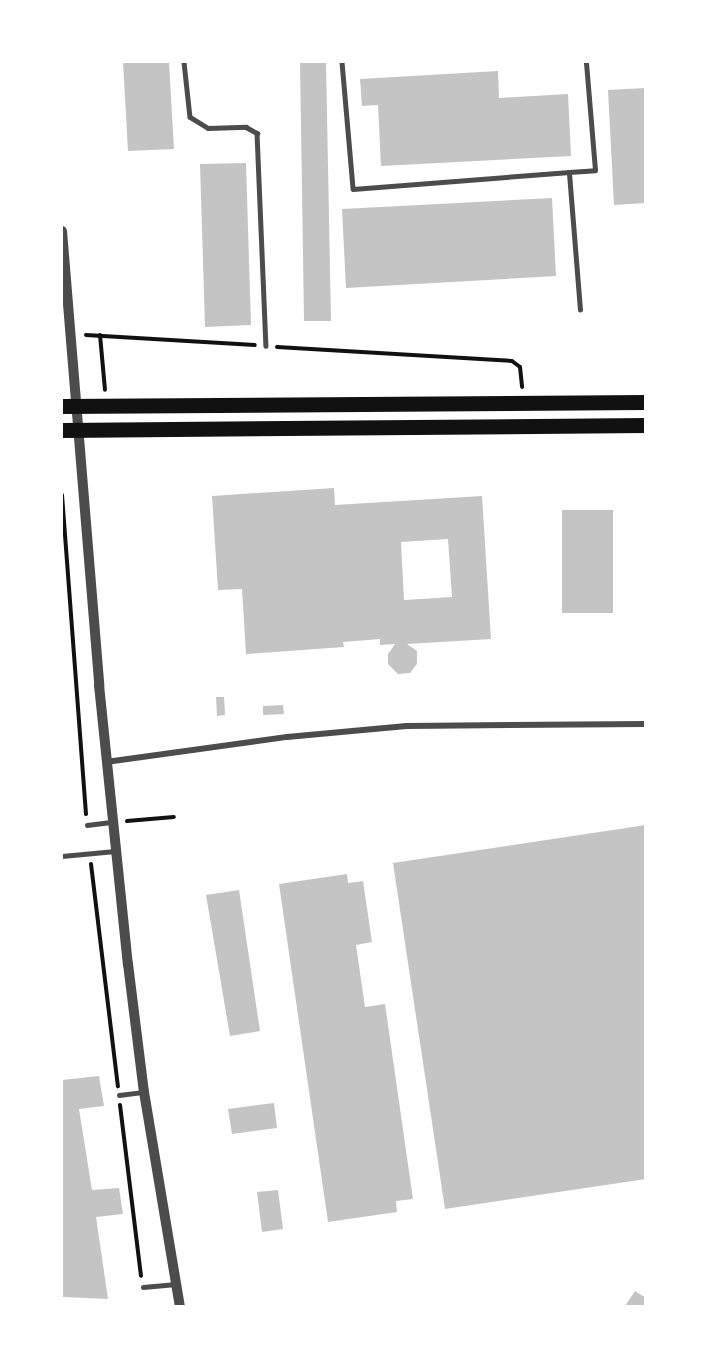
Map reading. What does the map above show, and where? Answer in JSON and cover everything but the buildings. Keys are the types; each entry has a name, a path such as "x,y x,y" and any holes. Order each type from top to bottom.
{"main road":[{"path":"62,406 645,402"},
{"path":"62,430 645,425"}],"street":[{"path":"62,231 106,762 144,1092 180,1306"},
{"path":"106,762 287,737 406,726 645,724"}],"lane":[{"path":"184,62 190,117 208,128 246,127 257,133 266,346"},
{"path":"342,62 353,189 595,170 586,62"},
{"path":"569,172 580,310"},
{"path":"87,825 113,822"},
{"path":"62,856 116,851"},
{"path":"119,1095 144,1092"},
{"path":"142,1287 176,1284"}],"path":[{"path":"70,335 512,361 520,367 522,403"},
{"path":"100,335 104,381"},
{"path":"62,495 87,825"},
{"path":"113,822 174,817"},
{"path":"90,854 142,1287"}]}
